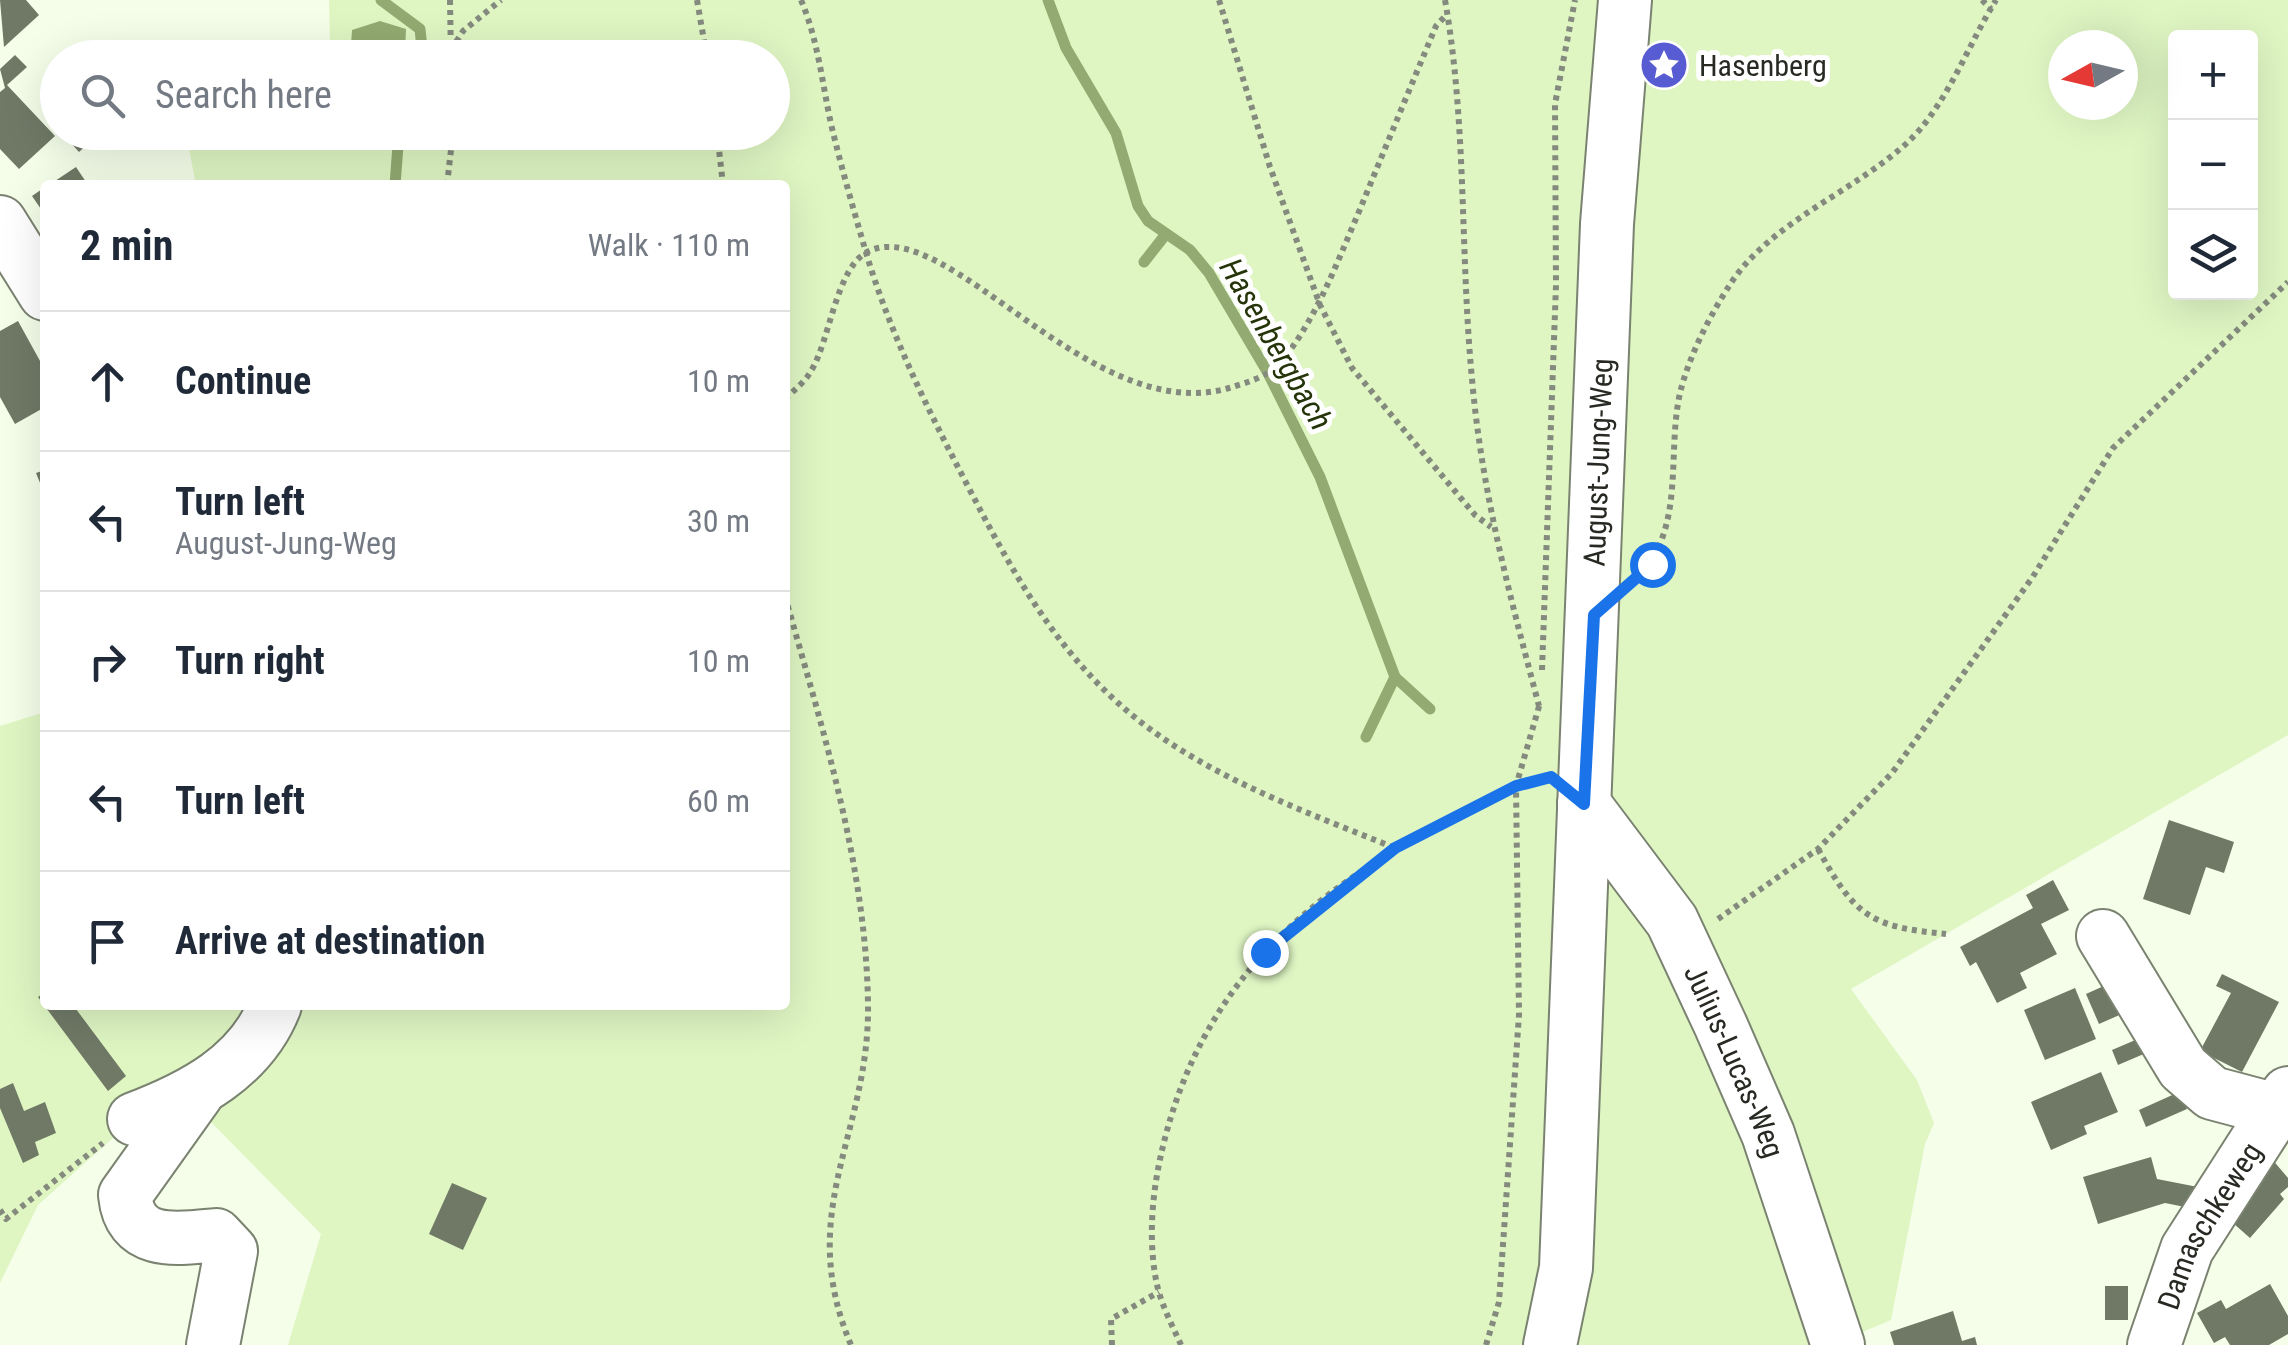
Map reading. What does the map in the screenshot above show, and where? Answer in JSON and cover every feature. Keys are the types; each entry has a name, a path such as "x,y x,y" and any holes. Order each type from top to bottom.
{"street":[{"name":"August-Jung-Weg","path":"1550,1345 1562,1306 1566,1268 1607,224 1625,0"},
{"path":"0,222 40,286"},
{"name":"Julius-Lucas-Weg","path":"1584,804 1672,921 1768,1134 1838,1345"},
{"name":"Damaschkeweg","path":"2103,936 2183,1068 2212,1093 2282,1102 2187,1249 2154,1345"},
{"path":"213,1345 231,1251 216,1235 174,1240 141,1230 126,1209 125,1196 197,1094 248,1048 266,1027 273,1010"},
{"path":"134,1120 197,1094"}],"path":[{"path":"450,0 451,40"},
{"path":"458,40 463,31 501,0"},
{"path":"697,0 704,40"},
{"path":"801,0 819,54 831,123 866,252 894,332 939,430 1036,610 1077,665 1135,718 1210,766 1395,848"},
{"path":"1219,0 1270,167 1320,305 1352,368 1474,515 1492,528"},
{"path":"1445,0 1463,187 1472,378 1492,528 1543,726"},
{"path":"1486,1345 1499,1302 1519,1015 1516,786 1540,709 1556,285 1556,104 1574,0"},
{"path":"1982,0 1990,9"},
{"path":"1594,615 1652,564 1676,481 1680,391 1696,348 1732,282 1758,252 1912,138 1996,0"},
{"path":"790,393 811,372 848,273 866,252 889,246 933,257 1089,364 1150,388 1182,392 1221,390 1268,373 1280,364 1320,305 1436,26 1447,14"},
{"path":"448,180 451,150"},
{"path":"719,150 723,180"},
{"path":"1682,944 1818,850 1892,772 1961,680 2113,448 2288,282"},
{"path":"790,614 834,770 865,956 866,1048 848,1139 832,1190 827,1242 838,1312 851,1345"},
{"path":"1181,1345 1159,1292 1152,1225 1159,1164 1181,1082 1212,1016 1265,952 1395,848 1516,786 1551,777 1584,804"},
{"path":"1818,850 1844,896 1870,918 1902,930 1946,934"},
{"path":"0,1210 6,1218 134,1120"},
{"path":"1112,1345 1111,1319 1159,1292"}],"shaded area":[{"path":"329,0 2288,0 2288,735 1851,989 1917,1080 1934,1123 1925,1144 1891,1320 1832,1345 288,1345 321,1234 209,1120 134,1119 38,1205 0,1283 0,726 40,714 40,1010 790,1010 790,180 195,180 189,150 790,150 790,40 406,40 406,29 352,30 351,40 330,40"},
{"path":"380,21 406,29 406,40 351,40 352,30"}],"building":[{"path":"0,0 26,0 39,15 4,47"},
{"path":"15,55 27,67 7,85 40,120 40,150 19,169 0,149 0,92 5,88 0,69"},
{"path":"76,167 85,180 56,180"},
{"path":"40,190 40,208 32,196"},
{"path":"18,321 40,361 40,410 15,424 0,397 0,331"},
{"path":"2169,820 2234,842 2224,873 2206,867 2190,915 2143,899"},
{"path":"2053,880 2069,910 2041,924 2057,954 2020,973 2027,988 1997,1003 1976,962 1970,966 1960,947 2033,908 2026,895"},
{"path":"2222,974 2279,1002 2242,1072 2200,1051 2231,993 2216,986"},
{"path":"2117,980 2133,1009 2099,1024 2086,994"},
{"path":"2075,988 2096,1039 2045,1060 2024,1010"},
{"path":"48,1010 77,1010 126,1076 108,1091"},
{"path":"2140,1038 2146,1053 2118,1065 2112,1050"},
{"path":"2101,1072 2118,1112 2084,1126 2087,1134 2051,1150 2031,1102"},
{"path":"13,1083 24,1111 45,1102 56,1133 35,1142 39,1155 23,1163 0,1108 0,1089"},
{"path":"2179,1092 2187,1109 2146,1127 2139,1110"},
{"path":"2151,1157 2157,1179 2203,1188 2200,1210 2165,1203 2098,1224 2083,1177"},
{"path":"2271,1158 2288,1178 2288,1187 2280,1194 2284,1199 2250,1238 2225,1216"},
{"path":"452,1183 487,1198 463,1250 429,1234"},
{"path":"2270,1284 2288,1316 2288,1334 2269,1345 2230,1345 2225,1337 2214,1343 2197,1313 2221,1300 2226,1309"},
{"path":"2105,1286 2128,1286 2128,1320 2105,1320"},
{"path":"1953,1311 1962,1341 1975,1337 1977,1345 1894,1345 1890,1332"}],"waterway":[{"name":"Hasenbergbach","path":"381,0 420,29 421,40"},
{"name":"Hasenbergbach","path":"1048,0 1066,48 1116,133 1138,206 1148,221 1190,250 1209,273 1268,373 1320,477 1395,677 1366,737"},
{"name":"Hasenbergbach","path":"395,180 398,150"},
{"path":"1144,262 1166,234"},
{"path":"1395,677 1430,709"}],"place":[{"name":"Hasenberg","path":"1664,65"}],"route":[{"path":"1265,952 1395,848 1516,786 1551,777 1584,804 1594,615 1652,564"}]}
